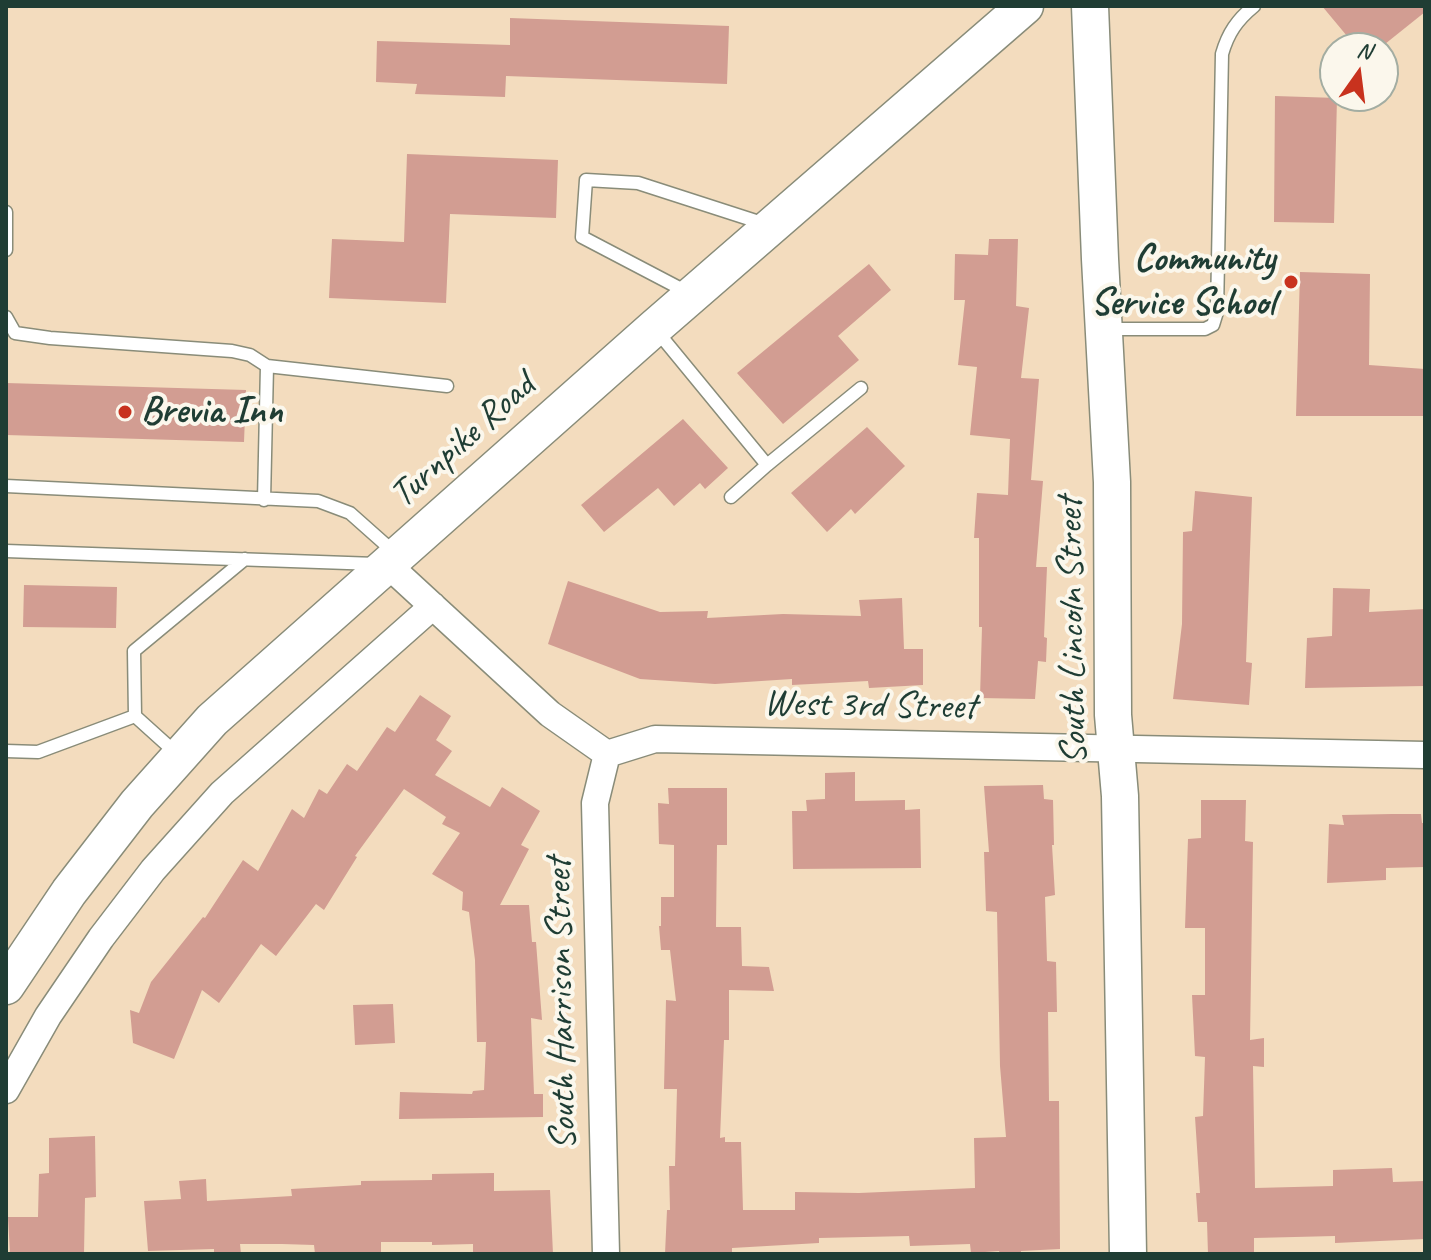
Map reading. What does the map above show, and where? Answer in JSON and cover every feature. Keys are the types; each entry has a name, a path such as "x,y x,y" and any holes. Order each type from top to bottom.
{"street":[{"name":"Turnpike Road","path":"6,986 69,892 137,804 212,720 654,328 1025,6"},
{"name":"South Lincoln Street","path":"1090,6 1112,482 1115,749 1120,796 1118,819 1128,1254"},
{"path":"392,560 433,606 550,714 607,754"},
{"path":"6,1090 48,1016 101,938 153,870 222,793 433,606"},
{"name":"West 3rd Street","path":"607,754 655,739 1425,755"},
{"name":"South Harrison Street","path":"606,1254 595,803 607,754"}],"lane":[{"path":"1103,329 1205,329 1213,325 1217,312 1222,54 1238,19 1254,6"},
{"path":"693,295 582,237 586,180 638,183 772,226"},
{"path":"6,212 6,250"},
{"path":"6,317 15,333 232,351 250,355 267,366 447,386"},
{"path":"654,328 767,465"},
{"path":"264,500 267,366"},
{"path":"731,497 861,388"},
{"path":"6,486 318,501 350,513 392,560"},
{"path":"6,551 245,559 392,560"},
{"path":"180,756 135,716 134,651 245,559"},
{"path":"6,751 38,752 135,716"}],"building":[{"path":"1322,6 1425,6 1425,12 1399,33 1344,32"},
{"path":"510,18 729,26 727,84 506,76 505,97 415,94 417,84 376,82 377,41 510,45"},
{"path":"1275,96 1319,97 1319,112 1337,112 1334,223 1274,222"},
{"path":"407,154 558,160 556,218 450,214 446,303 329,298 332,239 404,242"},
{"path":"989,239 1018,239 1016,306 1029,308 1021,378 1039,379 1031,480 1043,481 1036,567 1047,567 1044,637 1047,638 1046,662 1038,661 1035,699 980,698 982,627 979,627 979,538 974,538 977,493 1008,495 1010,439 970,435 977,367 958,365 965,300 954,300 955,254 988,255"},
{"path":"869,264 891,290 838,336 859,360 783,424 737,373"},
{"path":"1300,272 1370,274 1369,365 1425,369 1425,416 1296,416"},
{"name":"Brevia Inn","path":"6,383 246,390 244,442 6,435"},
{"path":"683,419 728,468 705,489 700,483 674,506 658,488 604,532 581,505"},
{"path":"867,427 905,466 855,514 851,509 827,532 791,493"},
{"path":"1195,491 1252,497 1246,662 1252,663 1249,705 1173,699 1182,624 1183,532 1192,531"},
{"path":"568,581 660,612 708,611 707,618 783,614 861,616 859,600 902,598 904,649 923,649 923,685 869,688 868,681 792,685 792,679 715,684 640,679 548,644"},
{"path":"24,585 117,587 116,628 23,627"},
{"path":"1333,588 1370,589 1369,612 1425,609 1425,686 1305,688 1307,638 1332,636"},
{"path":"420,695 451,716 436,740 452,751 435,775 490,807 502,787 540,811 521,845 529,849 500,905 529,905 532,942 536,942 542,1020 531,1018 534,1094 543,1094 543,1117 399,1119 400,1092 472,1094 473,1091 484,1090 486,1042 477,1042 475,960 469,912 462,910 463,892 432,874 460,833 442,824 446,817 404,789 355,856 324,910 316,904 276,956 261,944 219,1003 202,990 174,1059 133,1043 130,1010 139,1013 151,982 205,918 243,860 258,871 292,809 304,818 319,789 327,794 347,764 357,771 387,727 395,732"},
{"path":"855,772 855,801 905,800 905,810 920,809 921,868 793,869 792,811 807,811 806,800 825,799 825,773"},
{"path":"1043,785 1044,799 1053,800 1055,895 1045,897 1047,961 1056,962 1057,1012 1048,1012 1049,1101 1059,1101 1060,1249 1021,1251 1021,1254 1000,1254 999,1251 971,1253 970,1244 910,1246 909,1236 819,1238 819,1243 732,1248 732,1254 665,1254 667,1210 670,1210 669,1166 675,1166 677,1089 664,1089 666,1000 676,1001 670,950 661,950 659,926 661,897 674,897 674,845 659,844 658,803 669,804 668,788 727,788 727,845 717,845 716,927 741,927 742,966 769,967 774,991 729,990 729,1040 724,1040 720,1138 725,1137 725,1142 741,1142 743,1210 795,1210 795,1192 859,1193 975,1188 974,1138 1006,1137 1000,1066 997,912 986,911 984,852 989,852 984,786"},
{"path":"1201,800 1246,800 1245,841 1253,842 1250,1040 1264,1038 1264,1067 1253,1066 1255,1188 1333,1186 1333,1170 1392,1168 1393,1182 1425,1181 1425,1239 1335,1243 1335,1236 1254,1238 1254,1254 1208,1254 1207,1222 1198,1222 1196,1193 1200,1193 1195,1117 1203,1116 1205,1057 1195,1056 1192,995 1205,995 1205,928 1185,928 1188,839 1201,838"},
{"path":"1421,814 1422,823 1425,823 1425,867 1386,868 1386,880 1327,883 1329,824 1344,825 1342,815"},
{"path":"393,1004 395,1043 355,1045 353,1005"},
{"path":"95,1136 96,1197 85,1198 84,1254 10,1254 8,1217 38,1217 39,1174 49,1173 49,1138"},
{"path":"494,1173 494,1191 550,1190 553,1254 473,1254 473,1244 432,1245 432,1242 381,1242 381,1254 315,1254 314,1245 282,1244 240,1244 241,1254 214,1254 214,1249 148,1251 144,1201 181,1199 179,1181 206,1179 207,1201 292,1196 291,1189 361,1185 361,1181 432,1180 432,1174"}],"place":[{"name":"Community Service School","path":"1291,282"},
{"name":"Brevia Inn","path":"125,412"}]}
